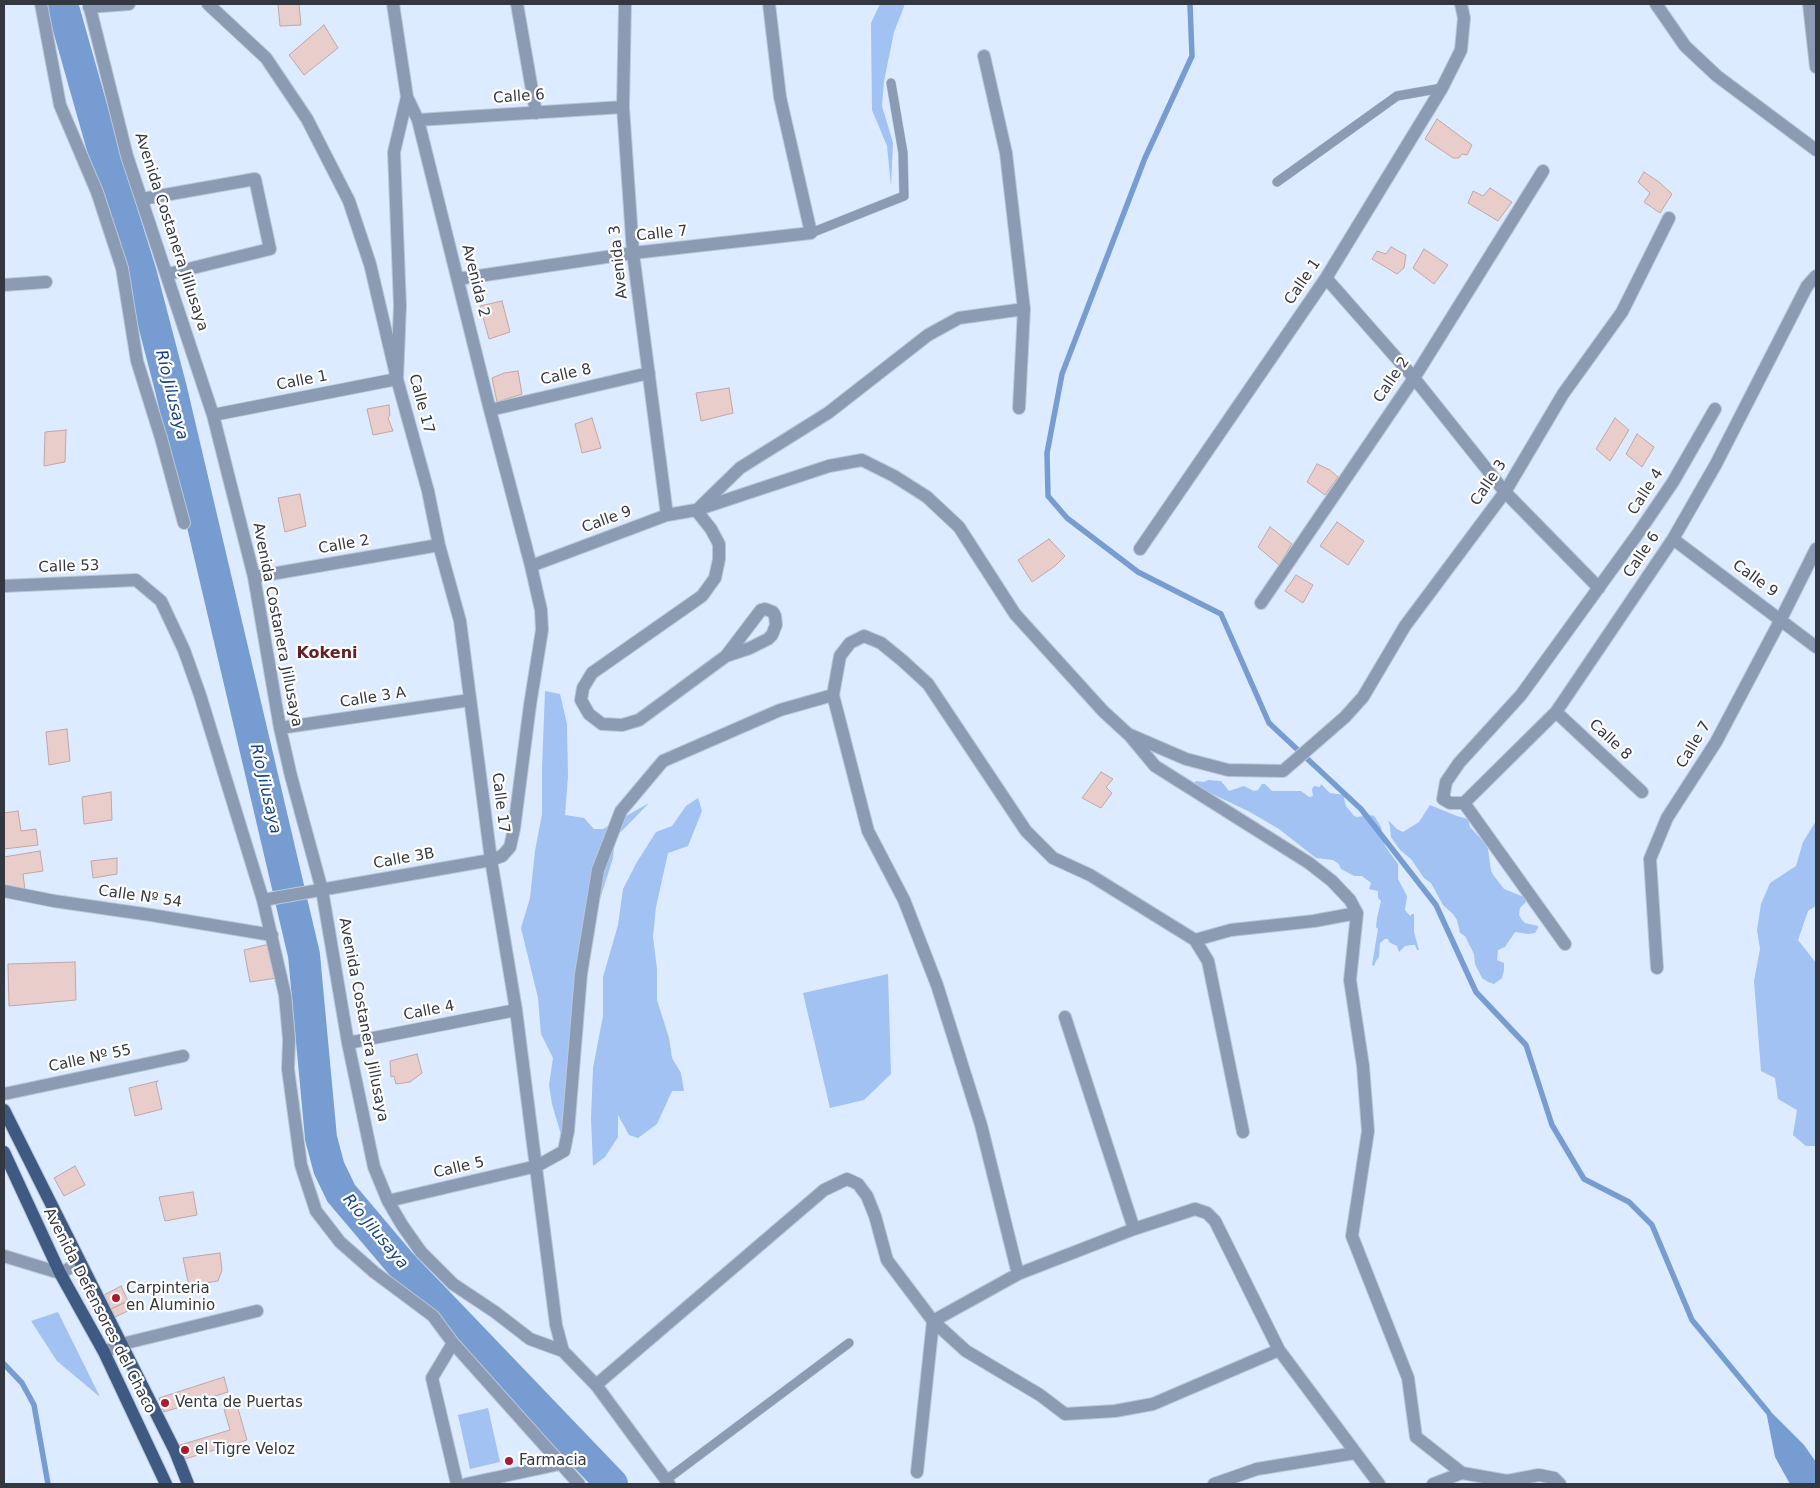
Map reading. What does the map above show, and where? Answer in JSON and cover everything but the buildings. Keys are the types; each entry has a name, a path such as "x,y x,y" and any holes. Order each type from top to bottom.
{"main road":[{"path":"4,1110 175,1451 188,1484"},
{"name":"Avenida Defensores del Chaco","path":"4,1152 60,1273 104,1352 166,1484"}],"street":[{"path":"41,4 60,105 97,192 122,268 137,361 161,438 184,523"},
{"path":"89,5 129,4"},
{"name":"Calle 17","path":"208,4 266,58 307,119 349,201 370,264 397,379 428,491 439,545 460,621 491,860 516,1010 556,1325 564,1351"},
{"name":"Avenida 2","path":"393,4 407,97 418,120 490,410 532,566 541,610 542,630 530,704 514,829 510,847 502,856 491,860"},
{"path":"518,4 536,112"},
{"name":"Avenida 3","path":"625,4 623,106 633,253 667,515"},
{"path":"769,4 780,98 811,233"},
{"name":"Calle 1","path":"1140,549 1326,278 1442,88 1461,50 1464,18 1461,4"},
{"path":"1656,4 1685,46 1717,76 1815,144"},
{"path":"1809,4 1816,66"},
{"name":"Avenida Costanera Jillusaya","path":"89,5 127,156 168,274 213,414 254,577 280,728 322,890 348,1043 374,1167 388,1201 420,1252 453,1284 530,1339 564,1351"},
{"path":"984,56 1006,153 1024,309 1020,408"},
{"path":"397,379 400,306 394,152 407,97"},
{"name":"Calle 6","path":"418,120 623,106"},
{"name":"Calle 2","path":"1261,603 1414,378 1543,171"},
{"path":"142,199 255,179 270,249 168,274"},
{"name":"Calle 3","path":"1128,734 1186,759 1228,770 1283,771 1345,716 1363,697 1405,626 1505,492 1563,394 1622,312 1669,218"},
{"name":"Calle 7","path":"458,279 633,253 811,233"},
{"name":"Calle 6","path":"1464,803 1556,712 1673,539 1716,464 1807,286 1816,276"},
{"path":"1326,278 1414,378 1505,492 1599,588"},
{"path":"4,285 46,282"},
{"path":"726,656 639,720 622,725 602,724 589,714 581,700 583,688 592,673 702,596 715,578 719,559 719,544 711,529 696,510 740,468 828,413 928,335 959,318 1024,309"},
{"name":"Calle 8","path":"490,410 649,373"},
{"name":"Calle 1","path":"213,414 397,379"},
{"name":"Calle 4","path":"1464,803 1450,803 1443,799 1446,782 1459,763 1521,695 1599,588 1673,482 1714,409"},
{"name":"Calle 9","path":"532,566 667,515 696,510 829,466 862,460 927,497 959,527 1016,614 1104,711 1128,734"},
{"name":"Calle 9","path":"1673,539 1816,647"},
{"name":"Calle 2","path":"254,577 439,545"},
{"name":"Calle 7","path":"1657,968 1650,859 1667,818 1716,742 1816,549"},
{"name":"Calle 53","path":"4,586 136,580 161,601 184,650 263,900"},
{"path":"1018,1274 981,1125 937,985 904,900 868,831 833,695 840,656 850,643 864,636 882,644 928,684 1026,831 1053,858 1090,875 1195,940 1208,961 1243,1132"},
{"name":"Calle 5","path":"388,1201 537,1166 564,1151 568,1131 580,974 598,870 621,812 663,761 780,710 833,695"},
{"name":"Calle 3 A","path":"280,728 470,700"},
{"name":"Calle 8","path":"1556,712 1642,792"},
{"path":"1128,734 1155,766 1309,863 1332,881 1350,900 1357,913 1350,980 1363,1066 1368,1131 1352,1236 1408,1378 1416,1437 1462,1474"},
{"path":"1464,803 1565,944"},
{"name":"Calle 3B","path":"263,900 491,860"},
{"name":"Calle Nº 54","path":"4,891 54,901 151,914 272,934"},
{"path":"263,900 285,995 290,1039 288,1069 301,1165 316,1212 340,1242 374,1272 433,1316 453,1343 579,1484"},
{"path":"1195,940 1231,930 1314,921 1357,913"},
{"name":"Calle 4","path":"348,1043 516,1010"},
{"path":"1065,1017 1134,1229"},
{"name":"Calle Nº 55","path":"4,1094 183,1056"},
{"path":"596,1385 824,1190 847,1179 858,1184 867,1196 888,1260 933,1321 966,1351 1040,1395 1065,1414 1115,1411 1153,1404 1279,1350"},
{"path":"933,1321 1018,1274 1134,1229 1195,1208 1207,1212 1215,1220 1279,1350 1379,1484"},
{"path":"4,1256 60,1273 80,1263"},
{"path":"104,1352 122,1344 257,1311"},
{"path":"918,1472 933,1321"},
{"path":"453,1343 432,1378 458,1484"},
{"path":"564,1351 596,1385 667,1482"},
{"path":"1214,1484 1257,1469 1355,1453"},
{"path":"466,1484 560,1464"},
{"path":"1433,1484 1462,1474 1507,1481 1539,1475 1554,1478 1560,1484"}],"lane":[{"path":"811,233 904,196 903,153 891,83"},
{"path":"1277,182 1397,96 1442,88"},
{"path":"667,1482 849,1343"}],"shaded area":[{"path":"880,4 905,4 894,32 884,81 882,106 893,143 891,186 887,146 872,110 871,23"},
{"path":"545,691 560,694 567,724 568,776 565,815 584,818 594,829 603,829 649,803 615,838 613,858 589,934 562,1138 552,1104 549,1085 553,1058 541,1034 538,998 521,928 530,898 535,851 542,814"},
{"path":"1208,780 1221,781 1229,791 1244,786 1254,791 1258,790 1262,784 1265,784 1272,791 1301,791 1309,797 1313,796 1312,789 1314,786 1320,787 1321,784 1330,793 1345,795 1346,806 1354,816 1371,815 1375,817 1381,827 1385,846 1398,864 1398,879 1407,896 1405,910 1410,916 1414,914 1414,932 1419,950 1417,950 1415,945 1412,945 1405,946 1399,952 1397,946 1389,942 1388,939 1385,939 1380,943 1379,957 1374,966 1372,965 1378,929 1376,927 1377,918 1381,901 1378,898 1378,891 1369,889 1371,883 1362,876 1354,876 1341,869 1339,864 1333,860 1316,858 1279,829 1194,783 1196,781 1204,782"},
{"path":"698,798 702,811 688,846 668,853 656,907 653,937 657,969 657,1000 669,1038 672,1058 681,1073 684,1091 672,1091 657,1124 638,1138 629,1135 618,1115 618,1137 605,1157 593,1166 591,1118 593,1068 603,1016 603,977 618,925 623,889 656,832 672,826 686,806"},
{"path":"1430,805 1468,819 1470,827 1488,849 1491,871 1494,876 1504,889 1524,897 1526,902 1520,908 1519,915 1522,920 1525,923 1538,926 1535,933 1515,932 1505,947 1498,950 1497,960 1504,963 1504,970 1502,978 1494,984 1482,978 1475,964 1474,954 1465,936 1460,933 1457,920 1453,914 1443,905 1431,883 1424,878 1411,859 1400,850 1391,837 1388,820 1403,832 1419,822"},
{"path":"1816,821 1816,906 1808,911 1798,940 1816,963 1816,1146 1806,1146 1793,1135 1797,1110 1778,1099 1775,1078 1761,1071 1754,981 1760,949 1757,930 1761,904 1770,883 1796,866 1803,842"},
{"path":"888,974 891,1074 864,1100 830,1108 803,993"},
{"path":"58,1312 100,1397 57,1361 31,1321"},
{"path":"1765,1406 1804,1445 1816,1462 1816,1484 1790,1484 1775,1457"},
{"path":"488,1408 500,1462 470,1469 458,1415"}],"waterway":[{"name":"Río Jilusaya","path":"62,4 113,184 141,274 171,389 304,955 321,1138 329,1168 341,1193 401,1264 612,1484"},
{"path":"1190,4 1192,56 1145,158 1062,374 1047,453 1048,496 1067,518 1138,572 1221,614 1269,723 1361,809 1436,905 1476,992 1526,1045 1552,1125 1584,1179 1629,1202 1652,1225 1692,1320 1768,1412"},
{"path":"4,1364 22,1383 34,1405 48,1484"}],"place":[{"name":"Carpinteria en Aluminio","path":"116,1298"},
{"name":"Venta de Puertas","path":"165,1403"},
{"name":"el Tigre Veloz","path":"185,1450"},
{"name":"Farmacia","path":"509,1461"}],"district":[{"name":"Kokeni","path":"327,654"}]}
